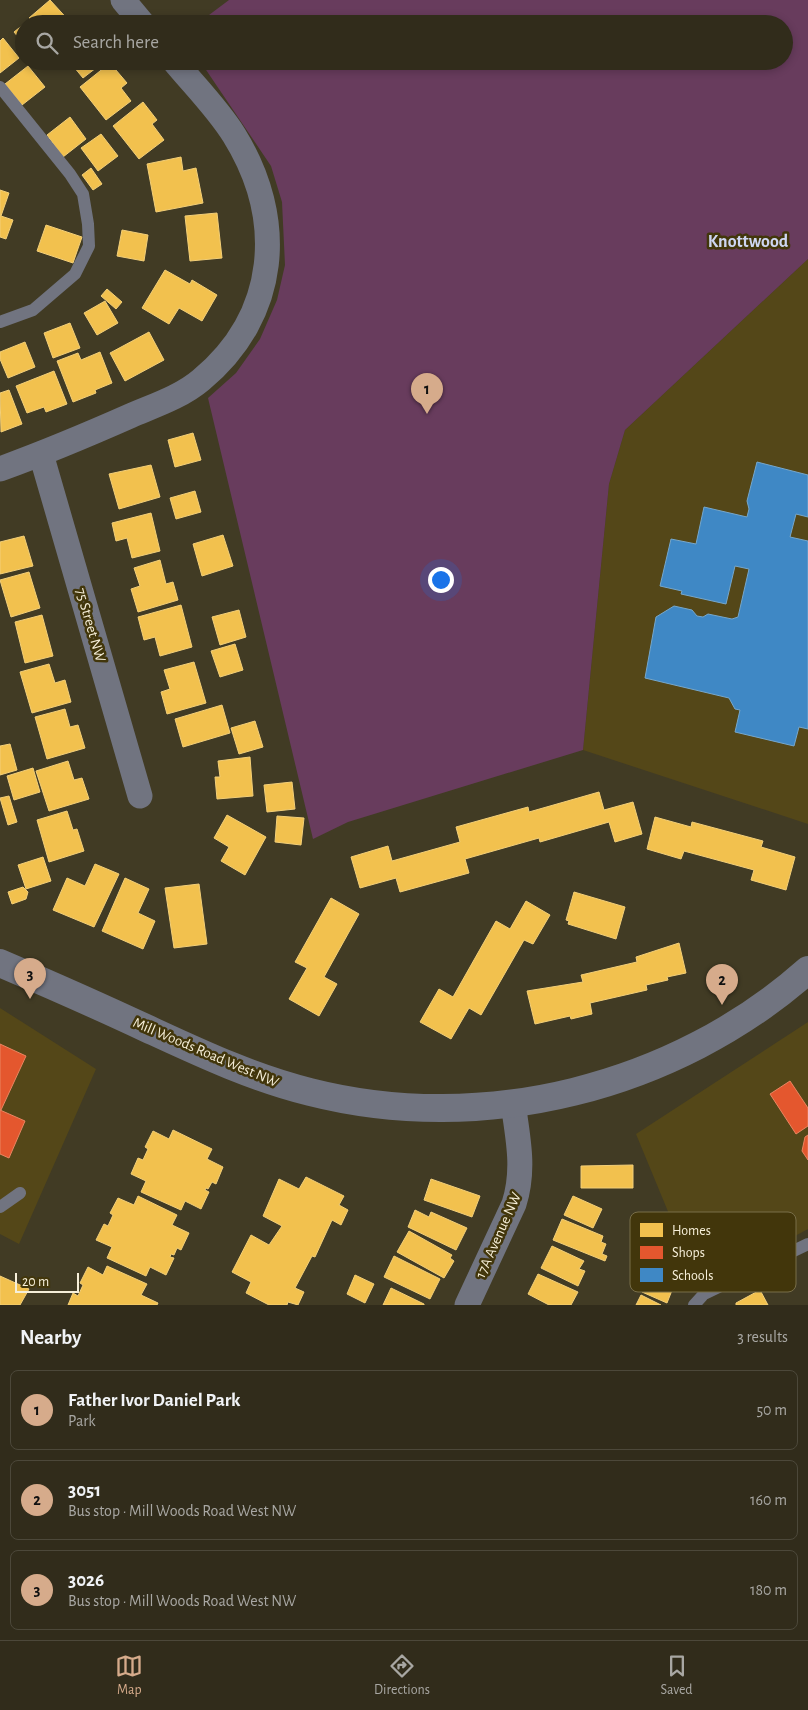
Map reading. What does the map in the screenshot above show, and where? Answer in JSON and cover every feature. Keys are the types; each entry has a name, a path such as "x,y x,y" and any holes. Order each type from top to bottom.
{"street":[{"path":"123,0 136,15"},
{"path":"0,469 42,454 170,399 200,381 234,345 254,310 268,265 268,232 260,188 234,134 181,70"},
{"name":"75 Street NW","path":"42,454 140,796"},
{"name":"Mill Woods Road West NW","path":"0,962 234,1067 310,1092 338,1098 426,1108 513,1103 588,1088 620,1079 680,1055 718,1035 772,1000 808,970"},
{"name":"17A Avenue NW","path":"466,1305 514,1204 519,1189 521,1163 513,1103"}],"lane":[{"path":"0,87 83,194 88,224 89,246 75,274 33,310 0,322"},
{"path":"0,1207 20,1193"},
{"path":"796,1250 808,1244"},
{"path":"694,1305 708,1292"}],"shaded area":[{"path":"229,0 808,0 808,259 625,430 609,484 583,750 348,822 313,839 208,398 236,373 260,339 277,300 285,265 282,202 271,166 206,70 793,70 793,15 209,15"},
{"path":"808,259 808,824 583,750 609,484 625,430"},
{"path":"0,1008 96,1069 19,1244 0,1234"},
{"path":"808,1022 808,1229 796,1235 796,1212 668,1212 636,1134"}],"building: Homes":[{"path":"50,0 64,15 32,15"},
{"path":"3,38 15,53 15,61 0,73 0,41"},
{"path":"23,70 31,70 45,87 22,105 5,84"},
{"path":"76,70 93,70 83,78"},
{"path":"101,70 116,70 127,83 121,88 131,101 106,120 80,87"},
{"path":"143,102 157,120 152,124 164,140 139,159 113,126"},
{"path":"70,117 86,139 63,157 47,135"},
{"path":"101,134 118,156 98,171 81,148"},
{"path":"181,157 183,171 196,168 203,203 156,212 147,164"},
{"path":"91,168 102,184 93,190 82,175"},
{"path":"0,190 9,193 1,216 13,220 6,239 0,237"},
{"path":"217,213 222,258 190,261 185,216"},
{"path":"46,225 82,237 73,263 37,251"},
{"path":"122,230 148,235 144,261 117,256"},
{"path":"165,270 190,284 192,280 217,295 202,321 179,308 169,324 142,308"},
{"path":"107,289 122,302 116,309 101,296"},
{"path":"105,301 118,323 97,335 84,313"},
{"path":"70,323 80,348 53,358 44,333"},
{"path":"149,332 164,360 125,381 110,353"},
{"path":"25,342 35,367 8,378 0,359 0,352"},
{"path":"100,352 112,383 95,390 96,393 73,402 57,361 78,353 81,360"},
{"path":"54,371 67,404 46,412 44,407 27,413 16,386"},
{"path":"9,390 22,424 1,432 0,393"},
{"path":"193,433 201,460 175,467 168,440"},
{"path":"151,465 160,497 119,509 109,474"},
{"path":"195,491 201,512 176,519 170,498"},
{"path":"151,513 160,551 132,558 127,538 116,541 112,523"},
{"path":"223,535 233,566 202,576 193,544"},
{"path":"24,536 33,566 0,574 0,542"},
{"path":"160,560 166,584 173,582 178,600 138,612 131,589 140,586 134,568"},
{"path":"29,572 40,608 11,617 0,580"},
{"path":"181,605 192,647 160,656 155,637 144,640 138,617"},
{"path":"239,610 246,637 220,645 212,617"},
{"path":"42,615 53,656 25,663 15,622"},
{"path":"235,644 243,670 220,677 211,651"},
{"path":"194,662 206,703 167,714 161,692 170,689 164,670"},
{"path":"49,664 55,683 65,680 71,702 32,713 20,672"},
{"path":"222,705 230,733 183,747 175,719"},
{"path":"65,709 70,727 78,725 85,748 47,759 35,717"},
{"path":"255,721 263,747 239,754 231,728"},
{"path":"10,744 17,770 0,775 0,746"},
{"path":"250,757 253,796 217,799 215,777 220,777 218,761"},
{"path":"68,761 74,780 82,778 89,799 49,811 36,771"},
{"path":"33,768 40,792 14,800 7,776"},
{"path":"292,782 295,809 267,812 264,785"},
{"path":"599,792 604,810 633,802 642,834 615,842 609,822 540,842 539,838 465,859 469,873 400,892 396,878 360,888 351,857 388,846 392,861 460,842 456,827 528,807 529,812"},
{"path":"9,796 17,822 8,825 0,798"},
{"path":"67,811 73,830 77,829 84,851 49,862 37,820"},
{"path":"227,815 266,837 245,875 221,861 229,847 214,838"},
{"path":"277,816 304,818 301,845 275,842"},
{"path":"655,817 691,827 692,822 763,841 761,847 795,857 786,890 751,880 754,870 684,851 681,859 647,849"},
{"path":"43,857 51,881 26,889 18,865"},
{"path":"95,864 119,874 94,927 53,910 67,878 85,886"},
{"path":"125,878 149,889 138,913 155,921 143,949 102,931"},
{"path":"199,884 207,944 174,948 165,888"},
{"path":"23,887 28,892 26,899 12,904 8,892"},
{"path":"574,892 625,907 616,939 568,924 569,921 566,920"},
{"path":"331,898 359,914 324,977 337,984 319,1016 289,999 307,968 295,962"},
{"path":"526,901 550,915 533,944 524,940 481,1015 469,1008 451,1039 420,1022 439,989 453,997 496,921 510,929"},
{"path":"679,943 686,973 667,977 668,980 646,985 647,990 590,1003 592,1014 571,1019 570,1016 535,1024 527,991 583,982 581,975 637,962 636,957"},
{"path":"173,1130 212,1149 207,1159 223,1167 216,1184 212,1182 208,1189 206,1188 205,1190 209,1192 201,1209 185,1201 181,1210 141,1192 146,1181 131,1174 138,1158 143,1160 148,1149 145,1147 153,1131 169,1139"},
{"path":"633,1165 633,1188 581,1188 581,1166"},
{"path":"306,1177 344,1196 339,1205 348,1210 341,1225 332,1220 315,1257 312,1256 295,1288 304,1292 298,1305 288,1302 287,1305 269,1305 246,1293 251,1282 232,1272 251,1235 269,1245 282,1226 263,1216 279,1179 299,1189"},
{"path":"431,1179 480,1196 472,1217 424,1200"},
{"path":"138,1196 177,1215 172,1225 189,1233 181,1250 177,1248 174,1255 171,1254 170,1257 174,1258 166,1275 150,1267 146,1276 107,1258 112,1247 96,1240 104,1224 108,1226 113,1215 110,1213 118,1198 134,1205"},
{"path":"573,1196 602,1209 593,1228 564,1215"},
{"path":"415,1210 429,1217 431,1212 467,1228 456,1250 408,1227"},
{"path":"562,1219 603,1236 601,1242 606,1244 602,1254 607,1256 605,1261 553,1240"},
{"path":"409,1231 452,1255 450,1258 454,1261 444,1278 397,1252"},
{"path":"552,1246 584,1261 579,1269 585,1271 578,1286 541,1268"},
{"path":"394,1256 440,1279 430,1299 384,1277"},
{"path":"107,1266 147,1284 141,1295 158,1303 157,1305 68,1305 73,1293 78,1296 83,1285 80,1283 88,1267 103,1275"},
{"path":"538,1274 578,1292 571,1305 549,1305 528,1294"},
{"path":"355,1275 374,1284 365,1303 347,1294"},
{"path":"0,1276 29,1289 20,1305 0,1305"},
{"path":"391,1288 424,1304 424,1305 383,1305"},
{"path":"642,1292 671,1292 667,1303"},
{"path":"756,1292 761,1292 768,1305 736,1305 736,1303"},
{"path":"641,1295 661,1305 636,1305"}],"building: Shops":[{"path":"0,1044 26,1056 1,1110 0,1110"},
{"path":"790,1081 808,1108 808,1126 796,1134 770,1094"},
{"path":"0,1110 25,1121 9,1158 0,1154"},
{"path":"808,1135 808,1160 802,1151 805,1137"}],"building: Schools":[{"path":"757,462 808,475 808,517 796,514 790,537 808,541 808,729 799,727 794,746 735,732 740,710 735,709 729,698 645,678 656,617 674,606 692,610 697,616 703,617 708,614 732,619 738,617 749,569 735,566 726,604 681,594 682,591 660,586 671,539 696,544 704,507 747,517 749,509 747,501"}],"place":[{"name":"Father Ivor Daniel Park","path":"427,414"},
{"name":"3026","path":"30,999"},
{"name":"3051","path":"722,1005"}],"district":[{"name":"Knottwood","path":"748,241"}]}
